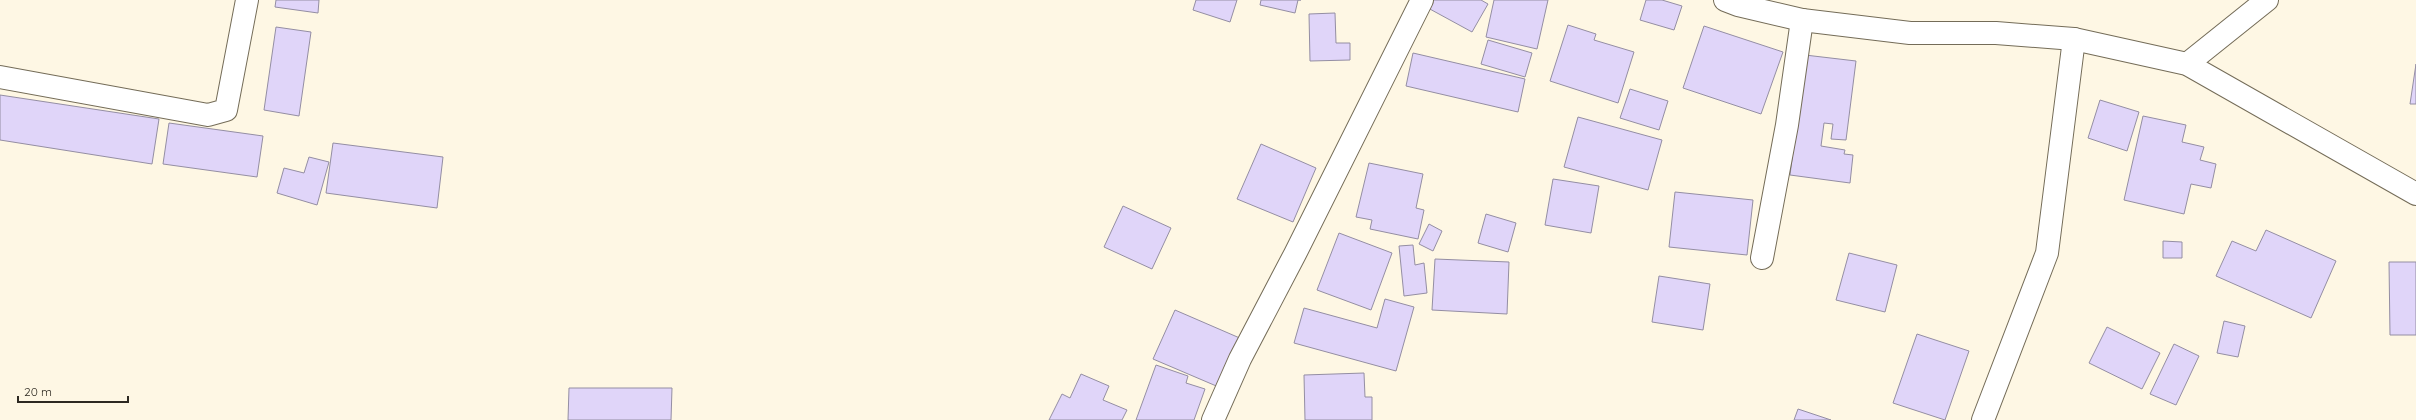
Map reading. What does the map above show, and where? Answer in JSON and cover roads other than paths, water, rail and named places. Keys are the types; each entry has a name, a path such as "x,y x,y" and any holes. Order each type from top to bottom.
{"street":[{"path":"0,77 208,115 226,110 247,0"},
{"path":"1213,420 1240,359 1299,247 1422,0"},
{"path":"1725,0 1738,5 1802,20 1910,34 1996,33 2074,39 2187,64 2416,194"},
{"path":"2187,64 2267,0"},
{"path":"1762,258 1787,125 1802,20"},
{"path":"1983,420 2047,253 2074,39"}]}
